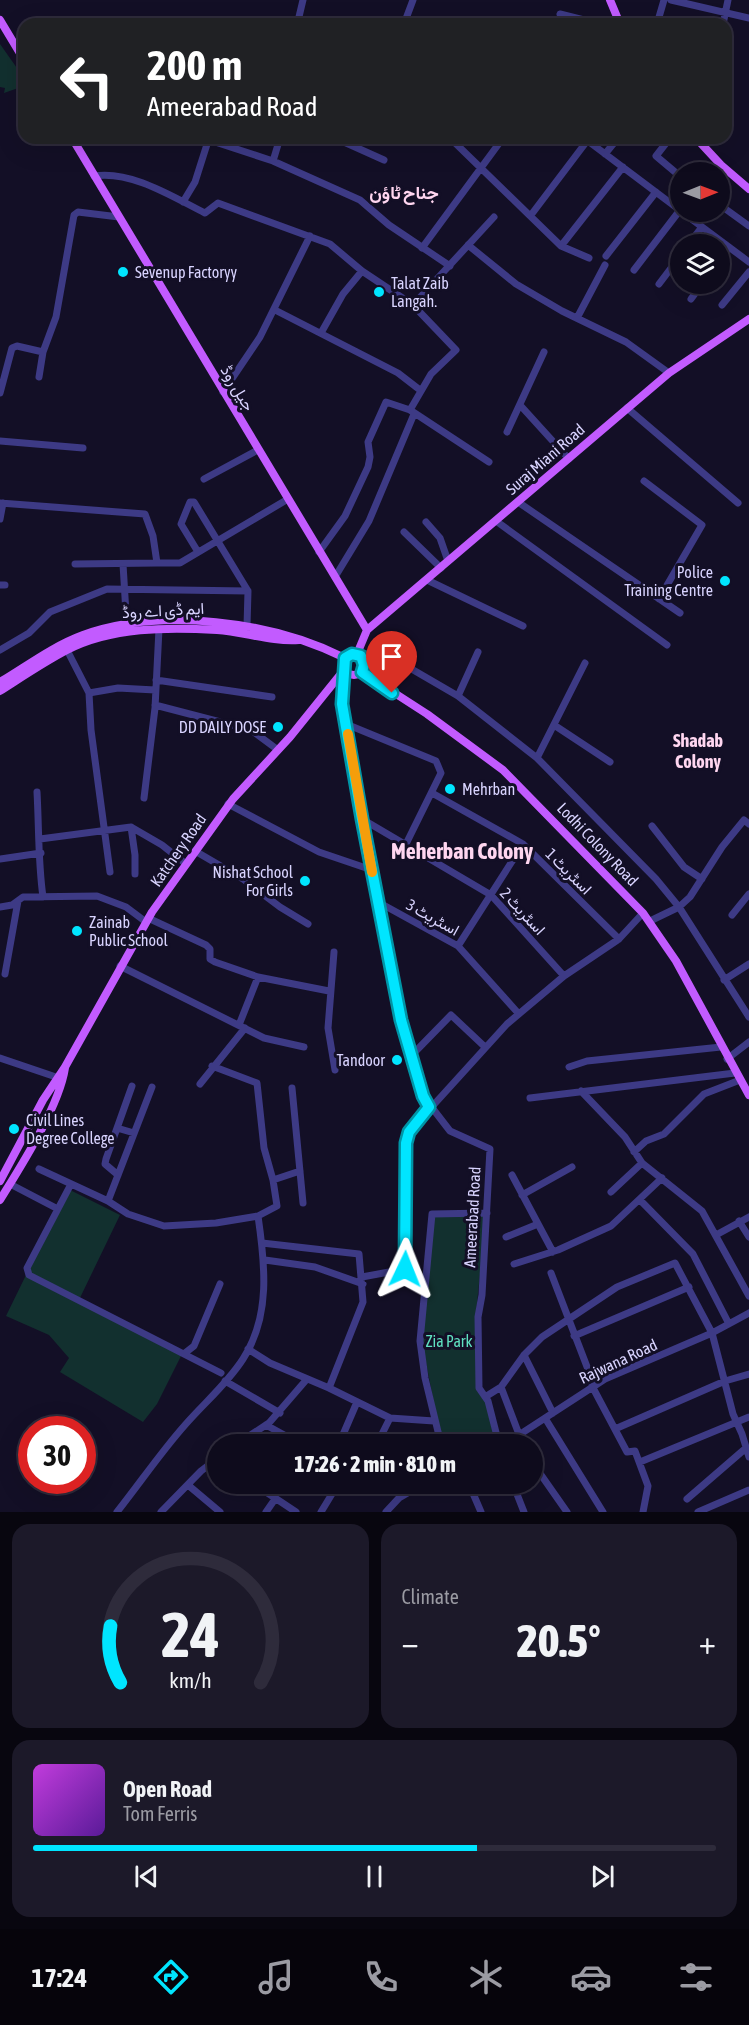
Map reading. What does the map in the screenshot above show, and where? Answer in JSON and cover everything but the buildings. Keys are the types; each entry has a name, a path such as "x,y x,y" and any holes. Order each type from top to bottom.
{"main road":[{"path":"610,0 618,18"},
{"path":"0,20 18,50"},
{"name":"جیل روڈ","path":"75,144 367,630"},
{"path":"702,144 721,165 749,189"},
{"name":"Suraj Miani Road","path":"367,630 669,373 749,320"},
{"name":"ایم ڈی اے روڈ","path":"0,682 64,643 84,634 170,622 216,622 287,634 345,658"},
{"name":"ایم ڈی اے روڈ","path":"0,690 67,650 87,641 127,629 214,630 286,641 302,640"},
{"path":"357,654 367,630"},
{"path":"357,654 364,663 362,672 353,675 344,670 345,658 357,654"},
{"name":"Katchery Road","path":"0,1181 43,1100 56,1077 65,1067 147,920 228,804 278,750 344,670"},
{"name":"Lodhi Colony Road","path":"362,672 427,714 503,770 643,913 676,961 727,1059 749,1095"},
{"name":"Katchery Road","path":"0,1200 52,1104 62,1083 65,1067"},
{"path":"43,1100 52,1104"},
{"path":"13,1157 22,1162"}],"street":[{"path":"299,18 303,0"},
{"path":"406,18 413,0"},
{"path":"659,18 664,0"},
{"path":"671,0 749,18"},
{"path":"724,18 728,0"},
{"path":"560,14 576,18"},
{"path":"183,202 195,182 207,144"},
{"path":"224,144 273,161 360,200 422,248 450,266"},
{"path":"273,161 278,144"},
{"path":"348,144 384,160"},
{"path":"456,144 561,246 589,258"},
{"path":"422,248 498,144"},
{"path":"531,215 582,144"},
{"path":"592,144 670,203"},
{"path":"605,154 613,144"},
{"path":"665,144 656,156 670,168"},
{"path":"561,246 623,167"},
{"path":"94,176 112,175 125,178 207,213 218,203 330,244 362,271 413,305 456,350 431,375 420,390 369,521 335,577"},
{"path":"606,256 656,192"},
{"path":"39,377 43,352 56,317 74,215 78,212 119,217"},
{"path":"730,212 749,226"},
{"path":"413,305 494,217"},
{"path":"634,270 672,222"},
{"path":"695,222 710,234"},
{"path":"697,234 702,227"},
{"path":"223,392 275,310 310,236"},
{"path":"468,245 516,284 626,342 669,373"},
{"path":"730,250 749,262"},
{"path":"577,318 605,265"},
{"path":"660,284 670,270"},
{"path":"321,333 343,294 362,271"},
{"path":"722,305 749,272"},
{"path":"690,299 694,294"},
{"path":"275,310 398,373 420,390"},
{"path":"0,393 12,348 17,346 43,352"},
{"path":"507,432 544,352"},
{"path":"320,552 345,516 368,467 370,457 368,442 383,405 388,402 412,412 489,462"},
{"path":"520,405 569,459"},
{"path":"627,408 738,503"},
{"path":"0,441 83,448"},
{"path":"204,479 258,450"},
{"path":"644,481 702,525 660,599"},
{"path":"75,564 157,563 173,565 288,500"},
{"path":"198,552 181,524 188,503 194,502 248,591 247,626"},
{"path":"518,502 680,613"},
{"path":"0,519 2,503 145,514 153,536 157,563"},
{"path":"496,521 667,645"},
{"path":"426,522 440,538 448,561"},
{"path":"404,532 441,568"},
{"path":"123,564 127,629"},
{"path":"427,580 523,626"},
{"path":"0,650 29,633 50,612 67,603 107,590 123,588 248,591"},
{"path":"144,798 155,705 159,629"},
{"path":"67,650 89,693 110,872"},
{"path":"357,654 383,652 458,696 537,758 656,879 679,907 724,980 747,1007 749,1017"},
{"path":"458,696 478,652"},
{"path":"537,758 585,663"},
{"name":"Ameerabad Road","path":"344,670 342,704 362,819 401,1020 423,1096 429,1107 455,1135 489,1148 487,1213 478,1317 479,1388 486,1398 496,1434"},
{"path":"156,680 272,697"},
{"path":"89,693 118,688 155,690"},
{"path":"155,705 251,730 278,750"},
{"path":"346,724 438,763 441,773 405,846"},
{"path":"554,725 610,762"},
{"path":"37,792 41,853 39,869 43,897"},
{"name":"اسٹریٹ 1","path":"432,793 523,844 619,939"},
{"path":"228,804 319,852 372,870"},
{"name":"اسٹریٹ 2","path":"362,819 491,895 564,976"},
{"path":"650,921 679,907 690,897 744,820 749,824"},
{"path":"652,826 684,867 702,879"},
{"path":"131,827 135,874"},
{"path":"40,839 131,827 162,845 186,864"},
{"path":"458,946 523,844"},
{"path":"195,851 243,879 280,907 308,924"},
{"path":"0,859 41,853"},
{"path":"732,915 749,894"},
{"path":"0,907 18,902 23,897 104,897 147,920 208,946 212,961 258,977 329,991"},
{"path":"5,974 18,902"},
{"name":"اسٹریٹ 3","path":"378,902 458,946 518,1013"},
{"path":"265,1260 315,1267 362,1280 405,1269 406,1143 409,1132 429,1107 518,1013 564,976 619,939 643,913"},
{"path":"334,952 329,991 328,1028 335,1070"},
{"path":"724,980 749,964"},
{"path":"120,966 264,1038 304,1047"},
{"path":"200,1083 242,1027 258,977"},
{"path":"411,1056 451,1014 485,1047"},
{"path":"727,1059 749,1042"},
{"path":"568,1067 587,1060 721,1047"},
{"path":"0,1058 56,1077"},
{"path":"39,1168 108,1201 128,1214 164,1226 216,1223 258,1216 278,1204 264,1148 257,1083 212,1066"},
{"path":"530,1098 737,1076"},
{"path":"634,1152 646,1141 670,1129 704,1094 737,1076"},
{"path":"118,1175 105,1164 132,1086"},
{"path":"108,1201 152,1088"},
{"path":"292,1088 303,1203"},
{"path":"581,1091 617,1128 642,1164 698,1207 717,1235 749,1296"},
{"path":"117,1128 134,1133"},
{"path":"611,1191 642,1164"},
{"path":"522,1195 572,1167"},
{"path":"273,1180 300,1171"},
{"path":"512,1175 553,1252"},
{"path":"514,1264 553,1252 610,1226 662,1178"},
{"path":"10,1184 56,1208"},
{"path":"71,1184 56,1208 27,1268 29,1275 221,1373"},
{"path":"640,1200 693,1254 729,1324"},
{"path":"438,1434 420,1341 432,1214 487,1213"},
{"path":"117,1512 184,1426 225,1381 248,1349 263,1302 265,1260 258,1216"},
{"path":"717,1235 749,1217"},
{"path":"740,1221 749,1237"},
{"path":"506,1238 538,1224"},
{"path":"262,1243 357,1253 362,1280 360,1311 329,1388"},
{"path":"486,1398 501,1387 524,1355 542,1337 568,1322 617,1287 670,1263 676,1264 712,1333 735,1421 749,1457"},
{"path":"551,1273 593,1385 627,1452 635,1451 640,1462 648,1486 643,1512"},
{"path":"185,1353 194,1346 220,1284"},
{"path":"574,1336 689,1287"},
{"name":"Rajwana Road","path":"526,1434 593,1385 748,1316"},
{"path":"248,1349 270,1363 329,1388 390,1418 434,1421"},
{"path":"524,1355 553,1413"},
{"path":"615,1429 749,1374"},
{"path":"252,1434 280,1413 307,1379"},
{"path":"225,1381 280,1413"},
{"path":"501,1387 517,1434"},
{"path":"343,1434 357,1402"},
{"path":"640,1462 749,1417"},
{"path":"382,1434 390,1418"},
{"path":"545,1418 603,1512"},
{"path":"266,1425 282,1434"},
{"path":"687,1499 746,1448"},
{"path":"161,1512 207,1468"},
{"path":"543,1478 567,1512"},
{"path":"188,1485 220,1512"},
{"path":"698,1512 749,1490"},
{"path":"268,1494 296,1512"},
{"path":"321,1512 332,1494"},
{"path":"386,1512 406,1494"},
{"path":"473,1494 481,1512"},
{"path":"517,1494 524,1512"},
{"path":"266,1512 275,1499"}],"green space":[{"path":"0,44 18,70 18,88 4,93 5,88 0,87"},
{"path":"68,1189 120,1215 78,1302 182,1354 157,1404 143,1422 60,1372 69,1358 49,1335 6,1316"},
{"name":"Zia Park","path":"486,1215 476,1313 477,1391 487,1402 494,1434 440,1434 422,1342 434,1216"}],"slow traffic":[{"path":"348,734 372,872"}],"place":[{"name":"Sevenup Factoryy","path":"123,272"},
{"name":"Talat Zaib Langah.","path":"379,292"},
{"name":"Police Training Centre","path":"725,581"},
{"name":"DD DAILY DOSE","path":"278,727"},
{"name":"Mehrban","path":"450,789"},
{"name":"Nishat School For Girls","path":"305,881"},
{"name":"Zainab Public School","path":"77,931"},
{"name":"Tandoor","path":"397,1060"},
{"name":"Civil Lines Degree College","path":"14,1129"}],"district":[{"name":"جناح ٹاؤن","path":"404,192"},
{"name":"Shadab Colony","path":"698,750"},
{"name":"Meherban Colony","path":"462,851"}],"route":[{"path":"392,693 362,672 364,665 361,656 352,654 345,658 342,704 362,819 401,1020 423,1096 429,1107 409,1132 406,1143 407,1265 405,1269"}]}
